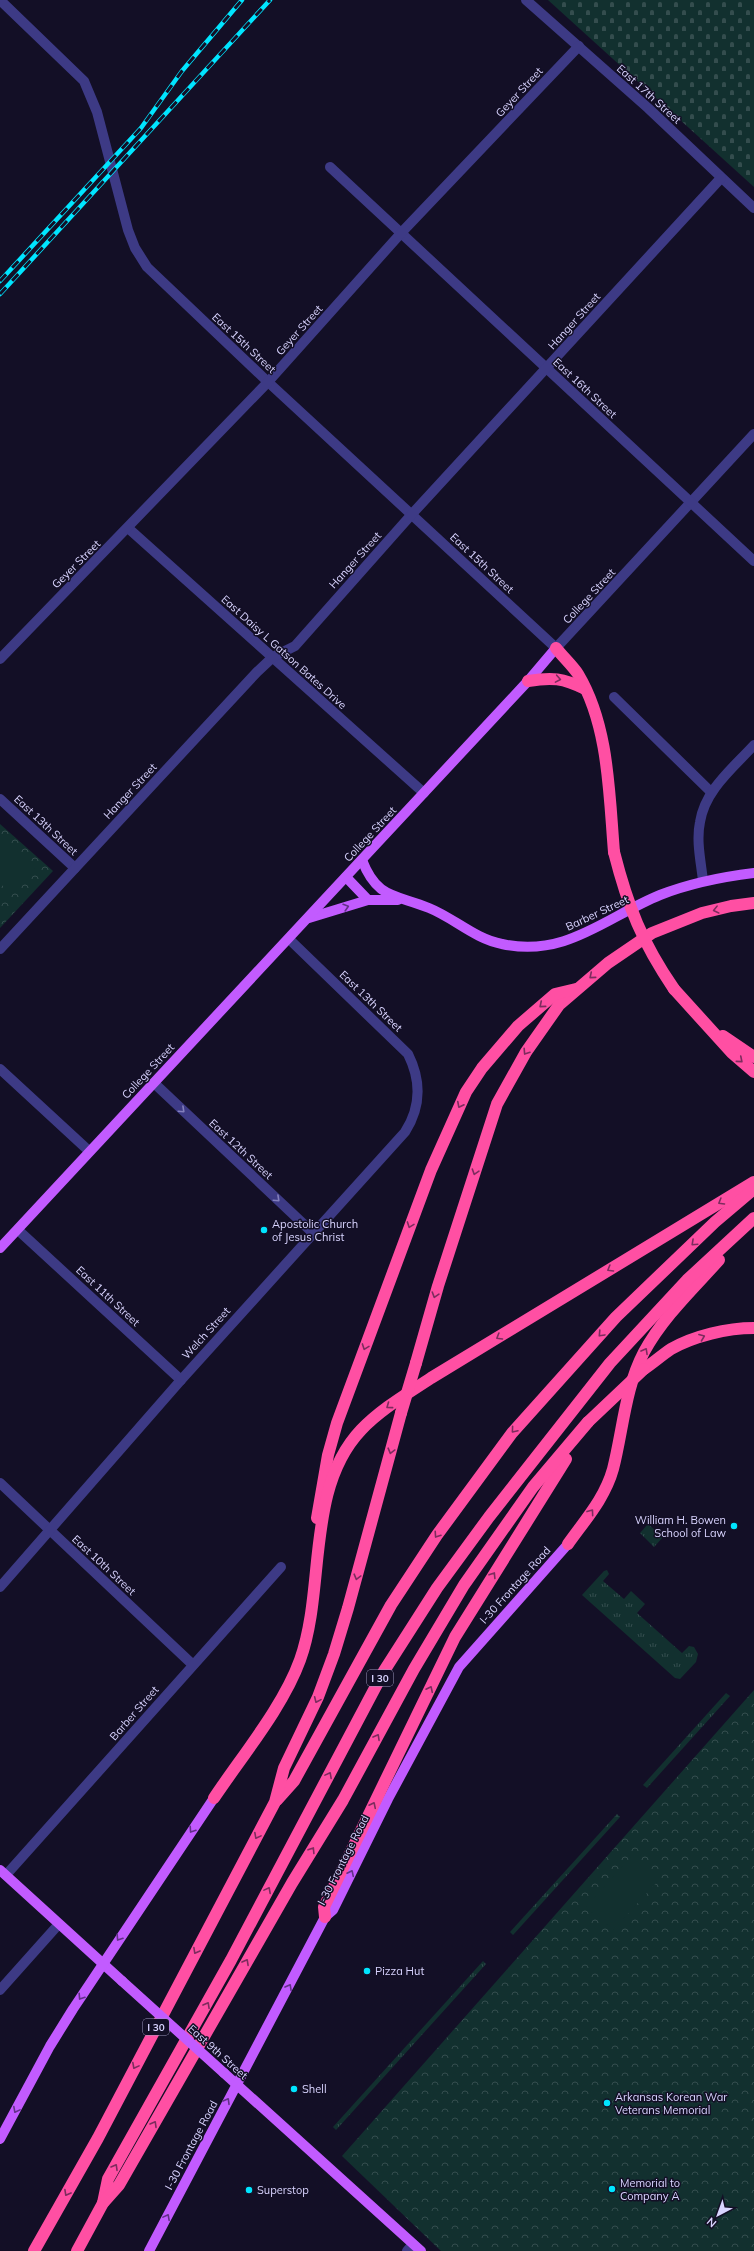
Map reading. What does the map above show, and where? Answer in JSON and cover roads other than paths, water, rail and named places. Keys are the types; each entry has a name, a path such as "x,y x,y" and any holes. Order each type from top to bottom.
{"highway":[{"path":"556,648 578,673 593,703 603,736 614,852 624,893 640,933 674,989 732,1053 754,1072"},
{"path":"528,681 550,678 569,681 585,689"},
{"path":"275,1802 284,1768 318,1697 336,1646 438,1286 497,1104 526,1052 560,1005 608,962 652,933 702,913 731,906 754,903"},
{"path":"314,1586 317,1516 328,1454 340,1415 428,1177 451,1123 466,1092 500,1045 518,1026 555,994 576,990"},
{"path":"708,1027 754,1057"},
{"path":"214,1798 277,1705 292,1678 304,1648 314,1586 321,1528 338,1464 348,1446 374,1417 431,1378 754,1182"},
{"name":"I 30","path":"34,2251 98,2138 275,1802 294,1781 391,1605 437,1535 512,1433 616,1317 715,1222 754,1189"},
{"name":"I 30","path":"77,2251 102,2203 108,2179 231,1960 384,1671 437,1588 489,1517 610,1363 687,1280 754,1218"},
{"path":"568,1544 603,1495 613,1470 632,1382 644,1351 674,1308 754,1223"},
{"path":"102,2203 119,2185 288,1889 343,1800 414,1669 464,1585 533,1487 588,1422 644,1369 672,1349 708,1335 742,1328 754,1328"},
{"path":"325,1917 324,1907 455,1638 588,1422"}],"main road":[{"name":"College Street","path":"0,1248 89,1151 309,918 528,681 556,648"},
{"name":"Barber Street","path":"362,860 376,886 383,891 429,908 478,936 502,945 540,947 573,938 659,896 704,881 754,873"},
{"path":"346,877 368,900"},
{"name":"Barber Street","path":"309,918 368,900 378,899 407,901"},
{"name":"I-30 Frontage Road","path":"149,2251 325,1917 333,1910 388,1799 459,1667 568,1544"},
{"path":"0,2140 50,2046 102,1964 214,1798"},
{"name":"East 9th Street","path":"3,1872 58,1925 224,2073 414,2249"}],"street":[{"name":"East 15th Street","path":"0,0 84,81 97,112 128,230 140,258 164,284 268,382 556,648"},
{"name":"East 17th Street","path":"526,0 648,108 754,208"},
{"name":"Geyer Street","path":"0,660 36,620 128,528 268,382 402,232 579,46"},
{"name":"East 16th Street","path":"330,167 402,232 754,561"},
{"name":"Hanger Street","path":"0,949 273,657 295,646 412,514 721,178"},
{"name":"College Street","path":"556,648 754,434"},
{"name":"East Daisy L Gatson Bates Drive","path":"128,528 424,793"},
{"path":"614,696 711,792"},
{"path":"704,881 699,848 699,826 711,792 754,745"},
{"name":"East 13th Street","path":"0,799 75,868"},
{"name":"East 13th Street","path":"289,939 404,1049 414,1066 418,1091"},
{"path":"0,1069 89,1151"},
{"name":"East 12th Street","path":"154,1083 313,1233"},
{"name":"Welch Street","path":"0,1587 181,1380 405,1132 414,1116 418,1091"},
{"name":"East 11th Street","path":"18,1230 181,1380"},
{"name":"East 10th Street","path":"0,1483 192,1664"},
{"name":"Barber Street","path":"3,1872 281,1567"},
{"path":"0,1990 58,1925"}],"railway":[{"path":"0,281 141,128 182,71 242,0"},
{"path":"0,294 270,0"}],"place":[{"name":"Apostolic Church of Jesus Christ","path":"264,1230"},
{"name":"William H. Bowen School of Law","path":"734,1526"},
{"name":"Pizza Hut","path":"367,1971"},
{"name":"Shell","path":"294,2089"},
{"name":"Arkansas Korean War Veterans Memorial","path":"607,2103"},
{"name":"Memorial to Company A","path":"612,2189"},
{"name":"Superstop","path":"249,2190"}]}
